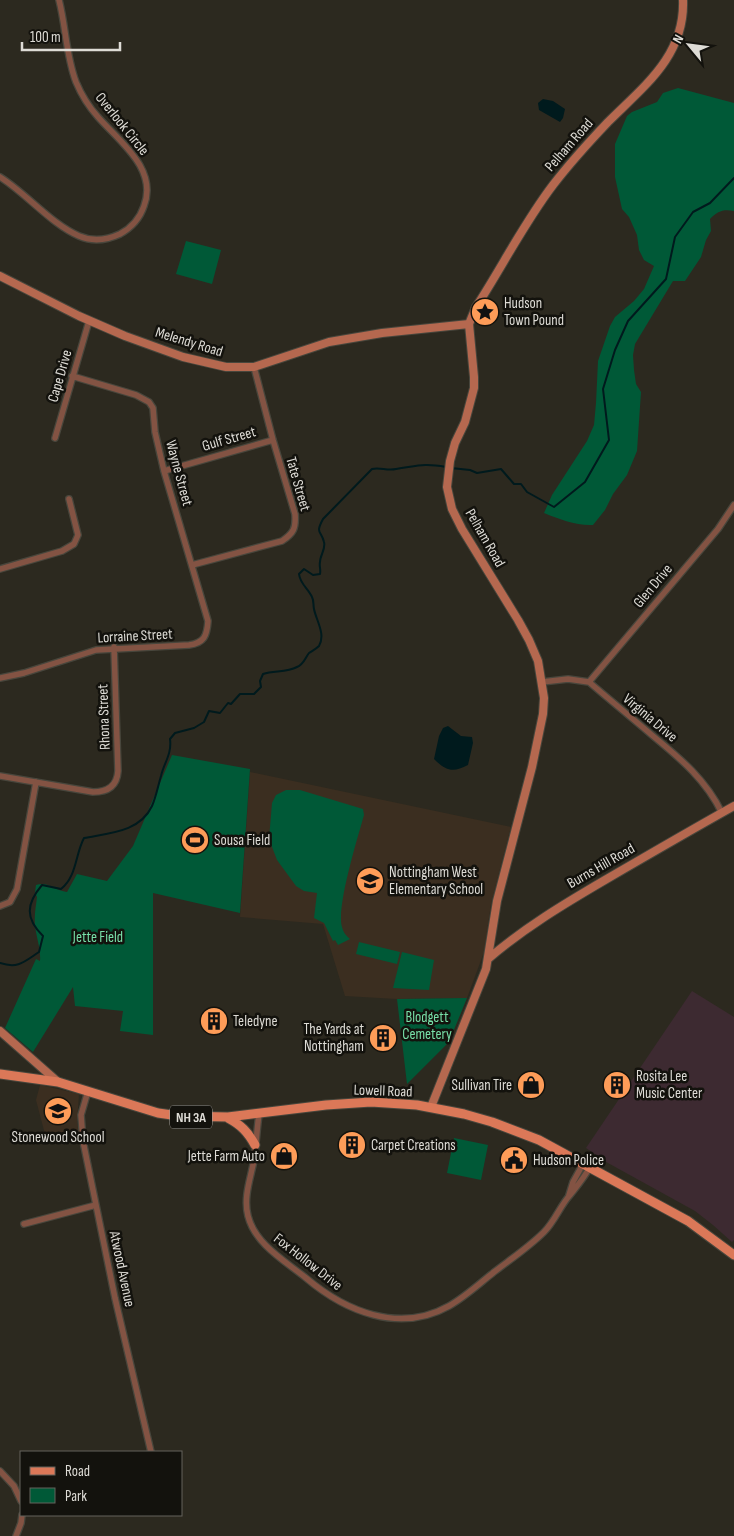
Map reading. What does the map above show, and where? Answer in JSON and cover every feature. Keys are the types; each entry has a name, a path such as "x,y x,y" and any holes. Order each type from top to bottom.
{"main road":[{"name":"Lowell Road","path":"0,1074 58,1082 158,1113 196,1118 259,1114 358,1102 431,1107 481,1119 539,1140 688,1221 734,1255"},
{"path":"228,1117 248,1131 255,1145"}],"street":[{"name":"Overlook Circle","path":"0,177 67,229 87,238 110,238 123,232 135,222 146,202 147,180 141,167 133,155 96,115 76,82 59,0"},
{"name":"Pelham Road","path":"431,1107 480,986 488,960 497,901 532,767 543,714 544,698 538,661 518,620 462,529 452,508 447,487 450,461 455,442 465,422 474,388 469,324 476,307 552,186 588,144 666,62 674,49 679,35 683,20 683,0"},
{"name":"Melendy Road","path":"0,276 89,321 125,336 197,362 226,367 254,367 329,342 382,333 469,324"},
{"name":"Cape Drive","path":"55,438 89,321"},
{"name":"Tate Street","path":"192,566 282,541 294,532 296,524 295,514 254,367"},
{"name":"Wayne Street","path":"72,376 136,395 148,402 153,408 155,432 164,470 208,622 208,630"},
{"name":"Gulf Street","path":"164,470 273,440"},
{"path":"0,569 62,551 74,544 78,535 69,499"},
{"name":"Glen Drive","path":"588,682 718,529 734,505"},
{"name":"Lorraine Street","path":"0,678 96,650 195,644 206,637 208,630"},
{"name":"Rhona Street","path":"36,782 93,792 108,790 114,785 118,771 114,648"},
{"path":"542,682 568,678 588,682"},
{"name":"Virginia Drive","path":"588,682 687,764 706,786 722,813"},
{"path":"0,776 36,782 17,889 10,902 0,906"},
{"name":"Burns Hill Road","path":"488,960 515,936 554,910 734,806"},
{"path":"0,1031 58,1082"},
{"name":"Atwood Avenue","path":"88,1090 82,1107 81,1125 96,1205 151,1451"},
{"name":"Fox Hollow Drive","path":"259,1114 247,1194 247,1209 251,1224 258,1237 306,1279 334,1299 361,1312 384,1318 398,1319 420,1316 442,1310 461,1298 539,1237 550,1226 569,1195 580,1185 586,1166"},
{"path":"24,1224 96,1205"},
{"path":"0,1471 14,1486 20,1499"},
{"path":"16,1536 22,1516"}],"shaded area":[{"name":"Nottingham West Elementary School","path":"250,772 511,827 491,904 484,952 467,998 397,999 345,996 323,924 240,917"},
{"path":"692,991 734,1017 734,1240 732,1242 695,1211 608,1163 586,1148"},
{"name":"Stonewood School","path":"40,1085 79,1094 77,1122 80,1138 47,1142 36,1100"}],"green space":[{"path":"678,88 734,103 734,211 721,211 710,219 711,231 701,257 685,281 673,281 635,344 633,355 634,370 636,384 641,392 637,451 627,475 593,525 562,520 544,513 552,495 587,441 594,425 598,361 610,326 615,317 634,301 644,289 654,266 644,260 639,250 637,235 629,217 622,209 615,177 615,144 627,116 632,112 657,102 663,93"},
{"path":"186,241 221,250 212,284 176,274"},
{"name":"Jette Field","path":"172,755 250,769 240,913 153,893 153,1035 120,1031 123,1011 75,1006 73,987 33,1052 5,1028 36,959 40,961 35,921 36,885 44,884 67,892 77,874 107,881 133,846"},
{"path":"286,790 300,790 363,809 364,815 348,872 342,904 342,927 350,939 338,945 335,940 333,941 324,923 314,918 317,893 304,891 296,886 277,860 269,839 272,803 276,795"},
{"path":"359,942 400,952 397,964 356,954"},
{"path":"402,952 434,960 429,990 393,988"},
{"name":"Blodgett Cemetery","path":"467,998 449,1042 407,1084 397,999"},
{"path":"454,1138 488,1145 481,1180 447,1173"}],"water":[{"path":"543,99 553,101 565,109 560,122 539,110 538,103"},
{"path":"448,726 461,736 472,737 473,743 468,765 454,770 442,766 434,759 439,736 443,728"}],"waterway":[{"path":"451,468 470,470 477,473 501,469 514,484 521,484 527,492 554,507 585,482 609,440 603,389 615,350 628,321 666,279 675,237 693,212 710,203 734,178"},
{"path":"0,963 16,965 39,952 43,936 33,923 31,917 30,911 33,898 42,885 61,889 66,884 73,872 84,838 123,830 147,815 152,806 169,754 170,739 175,733 194,728 204,722 209,711 220,713 228,703 231,704 240,694 254,694 261,687 260,681 263,674 297,667 303,663 309,653 319,646 321,632 313,600 301,581 299,574 304,569 313,575 320,574 320,559 324,545 319,530 323,519 372,469 393,469 426,465 446,467"}],"place":[{"name":"Hudson Town Pound","path":"485,312"},
{"name":"Sousa Field","path":"195,840"},
{"name":"Nottingham West Elementary School","path":"370,881"},
{"name":"Teledyne","path":"214,1021"},
{"name":"The Yards at Nottingham","path":"383,1038"},
{"name":"Sullivan Tire","path":"531,1085"},
{"name":"Rosita Lee Music Center","path":"617,1085"},
{"name":"Stonewood School","path":"58,1111"},
{"name":"Carpet Creations","path":"352,1145"},
{"name":"Jette Farm Auto","path":"284,1156"},
{"name":"Hudson Police","path":"514,1160"}]}
